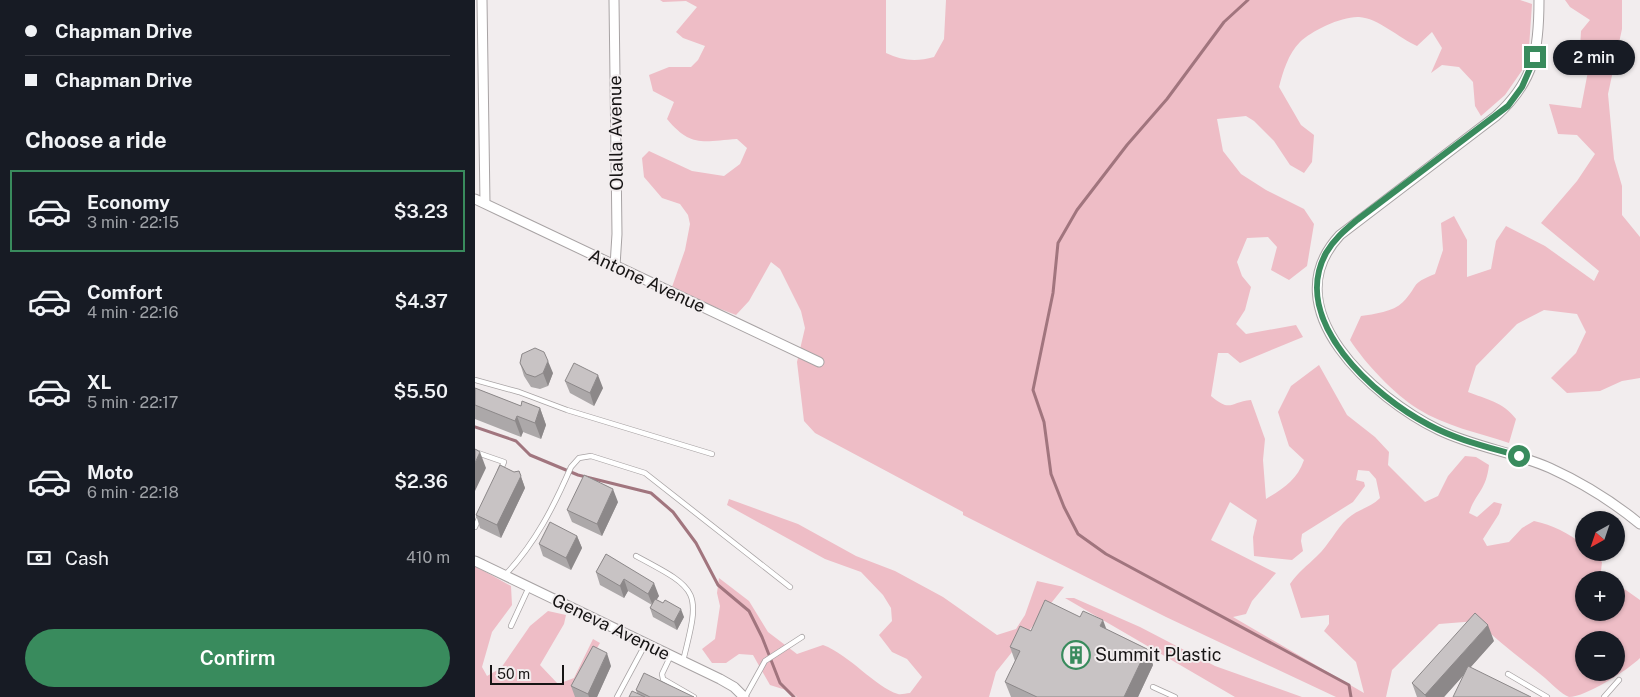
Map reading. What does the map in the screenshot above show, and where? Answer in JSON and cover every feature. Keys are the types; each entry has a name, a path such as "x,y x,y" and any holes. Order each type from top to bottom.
{"street":[{"path":"482,0 485,203"},
{"name":"Olalla Avenue","path":"614,0 617,234 615,266"},
{"path":"1539,0 1538,40 1535,57 1518,94 1496,116 1340,235 1326,254 1320,269 1317,292 1318,302 1323,320 1335,342 1365,378 1394,403 1441,431 1519,456 1576,480 1597,492 1640,524"},
{"name":"Antone Avenue","path":"475,199 819,362"},
{"name":"Geneva Avenue","path":"475,561 734,687 745,697"}],"lane":[{"path":"475,380 519,392 567,410 712,454"},
{"path":"475,452 504,462 497,478"},
{"path":"505,576 536,537 571,467 579,458 591,456 645,473 790,587"},
{"path":"475,526 482,510"},
{"path":"636,556 678,578 691,594 693,622 683,662"},
{"path":"511,626 529,587"},
{"path":"745,697 765,661 802,637"},
{"path":"617,697 646,644"},
{"path":"671,656 662,674 663,679 694,697"},
{"path":"1508,674 1547,697"},
{"path":"1604,697 1618,681"},
{"path":"1153,688 1175,697"}],"shaded area":[{"path":"660,0 886,0 886,53 898,58 916,60 934,57 944,39 946,0 1520,0 1532,4 1528,62 1505,95 1481,116 1475,106 1473,82 1459,67 1442,65 1431,73 1442,48 1432,32 1417,46 1374,21 1366,18 1352,17 1319,29 1305,38 1292,52 1284,69 1279,87 1301,125 1314,135 1312,162 1304,173 1290,165 1274,141 1254,121 1246,116 1217,119 1223,151 1241,174 1266,190 1304,209 1314,224 1307,266 1289,280 1271,270 1277,247 1268,237 1247,238 1237,262 1242,276 1251,287 1245,310 1236,324 1246,334 1296,325 1303,337 1240,363 1228,353 1218,353 1211,396 1227,405 1251,400 1265,439 1263,460 1266,499 1294,478 1304,460 1289,446 1278,412 1291,386 1319,365 1347,415 1375,437 1389,452 1388,465 1425,502 1438,496 1448,476 1465,456 1476,457 1489,465 1488,474 1469,513 1477,517 1494,502 1502,504 1499,514 1483,539 1487,546 1509,542 1522,528 1534,521 1560,530 1575,539 1575,561 1602,562 1601,571 1575,571 1575,621 1625,621 1625,589 1640,600 1640,658 1625,670 1625,631 1575,631 1575,681 1608,681 1586,693 1569,697 1559,691 1477,621 1439,624 1392,670 1386,697 1336,697 1166,617 963,515 963,512 815,433 804,421 797,362 805,328 801,311 780,269 771,262 749,301 736,315 702,302 672,287 685,250 690,224 688,215 680,204 662,198 644,177 642,158 649,151 692,171 724,176 740,164 747,148 737,139 698,141 683,135 667,119 674,102 653,91 649,75 669,67 691,67 698,60 705,46 683,38 676,32 697,7 686,1 663,2","holes":["1358,470 1369,471 1376,479 1380,498 1347,519 1321,552 1290,584 1301,618 1329,615 1329,624 1324,631 1356,662 1364,693 1233,617 1246,614 1252,601 1276,573 1211,540 1230,502 1257,520 1253,537 1254,556 1292,560 1303,551 1302,534 1353,502 1365,486 1364,482 1356,480"]},
{"path":"1565,0 1622,0 1622,29 1608,94 1614,159 1622,186 1622,215 1640,237 1640,378 1622,381 1600,391 1567,393 1551,378 1576,353 1586,332 1577,314 1544,310 1517,324 1476,366 1468,392 1500,405 1516,419 1509,443 1451,425 1418,409 1381,378 1350,340 1361,316 1394,308 1408,297 1421,280 1435,274 1443,250 1441,223 1454,216 1467,240 1467,277 1491,269 1496,241 1506,226 1545,246 1594,281 1599,271 1541,223 1577,181 1595,154 1577,135 1558,134 1549,104 1581,108 1589,66 1580,49 1581,31 1590,20 1570,7"},
{"path":"729,499 798,524 856,556 895,571 943,597 997,635 1016,629 1025,615 1037,581 1064,587 996,672 989,697 797,697 789,691 770,685 753,655 739,654 726,663 712,663 702,649 715,639 720,606 717,593 719,578 749,601 768,632 797,654 823,645 843,656 880,685 899,694 910,693 922,677 907,659 892,652 879,635 892,621 891,608 883,595 861,572 825,559 727,505"},
{"path":"475,566 511,586 512,605 492,632 482,667 487,676 501,668 530,626 548,611 566,615 564,624 540,665 558,684 574,678 593,639 600,643 591,658 583,697 475,697"},
{"path":"1065,598 1074,598 1140,627 1215,666 1302,697 1235,697"}],"building":[{"path":"535,348 544,352 548,361 543,373 535,377 526,374 520,363 522,354"},
{"path":"574,363 598,375 590,393 565,381"},
{"path":"475,388 521,406 522,401 540,408 535,423 517,416 515,421 475,405"},
{"path":"475,449 480,452 475,463"},
{"path":"500,465 514,472 519,471 521,476 497,525 476,515"},
{"path":"584,475 613,489 597,524 567,510"},
{"path":"550,522 577,536 566,558 539,544"},
{"path":"606,554 654,583 648,594 624,579 620,586 596,572"},
{"path":"655,599 663,603 665,600 681,609 674,622 650,608"},
{"name":"Summit Plastic","path":"1045,600 1080,617 1083,611 1103,620 1100,626 1147,649 1124,697 1037,697 1005,682 1020,651 1010,647 1020,626 1031,631"},
{"path":"1475,613 1488,625 1425,695 1412,683"},
{"path":"593,646 607,653 588,694 571,686"},
{"path":"1468,666 1531,697 1453,697"},
{"path":"644,673 694,697 650,697 636,690"},
{"path":"632,691 645,697 629,697"}],"waterway":[{"path":"1248,0 1224,22 1167,99 1127,145 1077,210 1058,243 1053,293 1033,390 1044,422 1051,474 1064,507 1078,534 1106,554 1349,685 1351,697"},
{"path":"475,427 516,441 530,455 578,475 651,493 673,512 696,543 718,585 749,611 762,637 780,683 794,697"}],"place":[{"name":"Summit Plastic","path":"1076,655"}],"route":[{"path":"1519,456 1456,438 1427,424 1394,403 1365,378 1335,342 1320,312 1317,292 1320,269 1334,241 1357,220 1508,106 1522,87 1535,57"}]}
